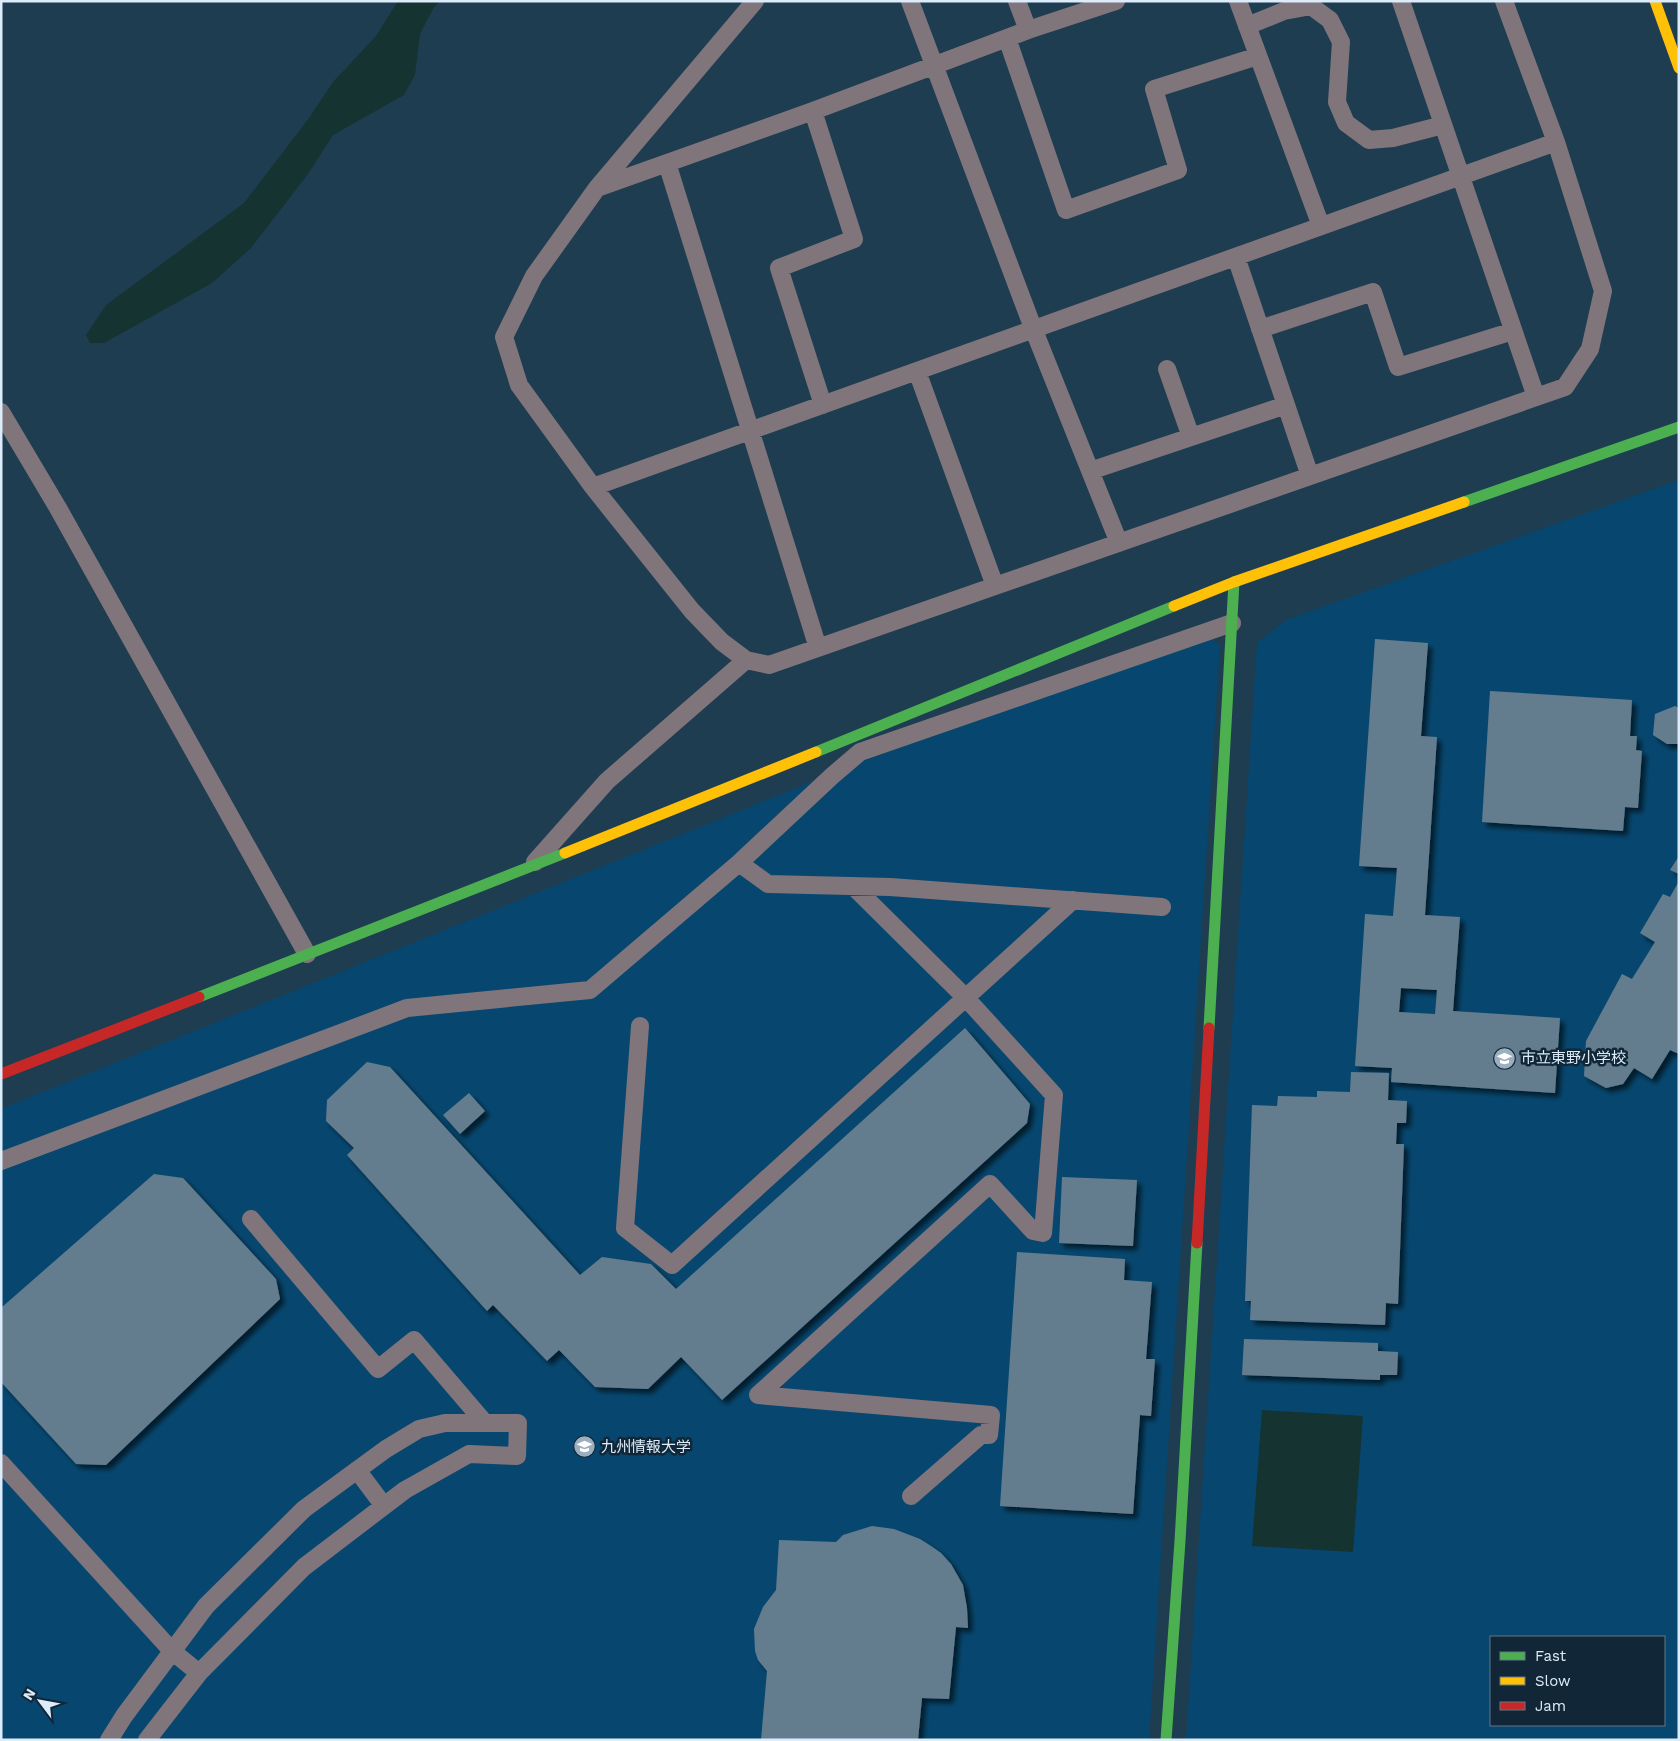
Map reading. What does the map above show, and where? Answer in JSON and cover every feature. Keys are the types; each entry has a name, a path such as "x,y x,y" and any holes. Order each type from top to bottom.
{"street":[{"path":"1655,1 1679,68"},
{"path":"1,1074 529,868 1234,582 1679,426"},
{"path":"1166,1740 1180,1541 1234,582"}],"lane":[{"path":"756,1 597,188 534,276 504,337 519,386 593,487 692,611 722,642 746,660 769,665 1565,387 1590,348 1603,291 1556,142 1504,1"},
{"path":"910,1 1033,328 1119,543"},
{"path":"1017,1 1028,30"},
{"path":"597,188 812,112 1028,30 1116,1"},
{"path":"1238,1 1321,226"},
{"path":"1401,1 1536,398"},
{"path":"1247,26 1284,11 1311,6 1330,20 1341,42 1337,102 1346,122 1369,140 1393,138 1443,125"},
{"path":"1007,38 1066,210 1178,170 1154,89 1258,56"},
{"path":"812,112 854,240 779,268 823,405"},
{"path":"593,487 1556,142"},
{"path":"666,163 818,648"},
{"path":"1236,257 1310,476"},
{"path":"1260,329 1374,292 1398,367 1513,331"},
{"path":"1166,370 1191,437"},
{"path":"916,371 996,586"},
{"path":"1090,471 1286,405"},
{"path":"1,412 58,508 307,954"},
{"path":"1,1161 407,1008 590,990 739,863 860,752 1232,623"},
{"path":"529,868 607,781 746,660"},
{"path":"739,863 768,884 890,887 1162,907"},
{"path":"853,886 966,998 1054,1095 1043,1233 1033,1231 990,1184 758,1395 991,1415 989,1435 981,1435 911,1496"},
{"path":"640,1026 625,1228 672,1265 1073,900"},
{"path":"251,1219 378,1369 414,1340 485,1423"},
{"path":"109,1740 124,1716 206,1606 304,1509 386,1449 419,1429 445,1423 518,1424 517,1456 469,1454 405,1490 304,1567 199,1673 148,1740"},
{"path":"1,1463 172,1651 199,1673"},
{"path":"357,1470 384,1506"}],"shaded area":[{"path":"398,1 440,1 434,7 420,34 415,75 404,95 333,135 308,174 251,248 212,283 104,343 90,343 86,335 106,305 244,203 309,118 333,82 376,36"},
{"path":"1679,480 1679,1740 1186,1740 1257,643 1286,620"},
{"name":"九州情報大学","path":"1202,634 1220,645 1149,1740 1,1740 1,1109 978,713"},
{"path":"1262,1410 1363,1416 1353,1552 1252,1546"}],"building":[{"path":"1375,639 1428,643 1421,736 1437,737 1425,915 1460,917 1453,1011 1560,1018 1555,1093 1391,1082 1392,1068 1355,1066 1365,914 1393,916 1397,868 1359,866","holes":["1401,988 1437,990 1435,1014 1399,1012"]},
{"path":"1490,691 1632,700 1630,736 1637,736 1636,750 1642,751 1638,808 1625,807 1623,831 1482,822"},
{"path":"1675,706 1679,708 1679,744 1667,744 1653,735 1655,714"},
{"path":"1679,856 1679,874 1670,870"},
{"path":"1679,881 1679,1054 1670,1050 1652,1079 1634,1068 1623,1084 1606,1088 1584,1076 1586,1041 1622,974 1632,979 1655,942 1640,933 1663,894 1670,897"},
{"path":"965,1028 1030,1104 1027,1123 722,1400 681,1357 648,1389 595,1387 559,1350 547,1361 493,1305 487,1311 347,1155 354,1148 326,1121 327,1100 367,1062 390,1067 580,1275 602,1257 651,1264 676,1289"},
{"path":"1351,1072 1389,1073 1388,1100 1407,1101 1406,1123 1397,1123 1396,1144 1404,1144 1398,1304 1386,1303 1385,1325 1250,1320 1251,1301 1245,1301 1252,1105 1277,1106 1278,1096 1317,1097 1317,1091 1350,1092"},
{"path":"469,1093 485,1111 460,1134 443,1115"},
{"path":"154,1174 183,1178 276,1279 280,1299 106,1465 76,1464 1,1382 1,1308"},
{"path":"1062,1177 1137,1180 1133,1246 1059,1243"},
{"path":"1017,1252 1125,1259 1124,1280 1152,1282 1146,1359 1155,1359 1151,1416 1140,1415 1133,1514 1000,1506"},
{"path":"1244,1339 1378,1343 1378,1351 1398,1352 1397,1375 1380,1375 1380,1380 1242,1375"},
{"path":"872,1526 894,1529 920,1539 931,1546 951,1564 963,1585 968,1628 956,1627 949,1699 922,1698 918,1740 761,1740 767,1671 758,1660 755,1651 754,1629 763,1607 776,1590 779,1540 836,1542 843,1535"}],"traffic: fast":[{"path":"1464,502 1679,427"},
{"path":"1209,1028 1234,582"},
{"path":"816,752 1174,606"},
{"path":"199,997 565,853"},
{"path":"1166,1740 1180,1541 1197,1243"}],"traffic: slow":[{"path":"1655,1 1679,68"},
{"path":"1174,606 1234,582 1464,502"},
{"path":"565,853 816,752"}],"traffic: jam":[{"path":"1,1074 199,997"},
{"path":"1197,1243 1209,1028"}],"place":[{"name":"市立東野小学校","path":"1505,1058"},
{"name":"九州情報大学","path":"585,1447"}]}
